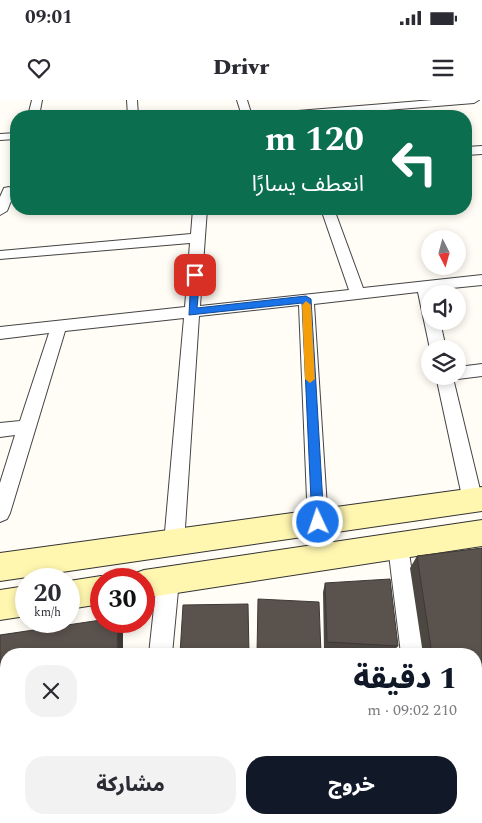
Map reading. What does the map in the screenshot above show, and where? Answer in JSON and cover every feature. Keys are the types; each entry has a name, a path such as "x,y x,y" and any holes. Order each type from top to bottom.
{"street":[{"path":"334,110 416,102 474,100"},
{"path":"0,211 8,191"},
{"path":"174,543 200,215"},
{"path":"329,215 358,294"},
{"path":"0,256 198,238"},
{"path":"441,285 482,280"},
{"path":"0,332 421,287"},
{"path":"306,299 318,522"},
{"path":"0,513 59,326"},
{"path":"466,372 482,370"},
{"path":"0,567 478,500 446,385"},
{"path":"0,430 27,427"},
{"path":"160,648 156,582 482,533"},
{"path":"398,546 412,648"},
{"path":"0,605 15,603"}],"building":[{"path":"482,548 482,648 431,648 417,556"},
{"path":"390,579 398,646 327,642 325,583"},
{"path":"258,599 319,602 321,648 257,648"},
{"path":"248,604 249,648 180,648 183,605"},
{"path":"90,622 90,633 118,633 117,648 0,648 0,635 15,633 80,633 80,623"}],"slow traffic":[{"path":"306,305 310,379"}],"route":[{"path":"195,275 192,312 306,299 318,522"}]}
